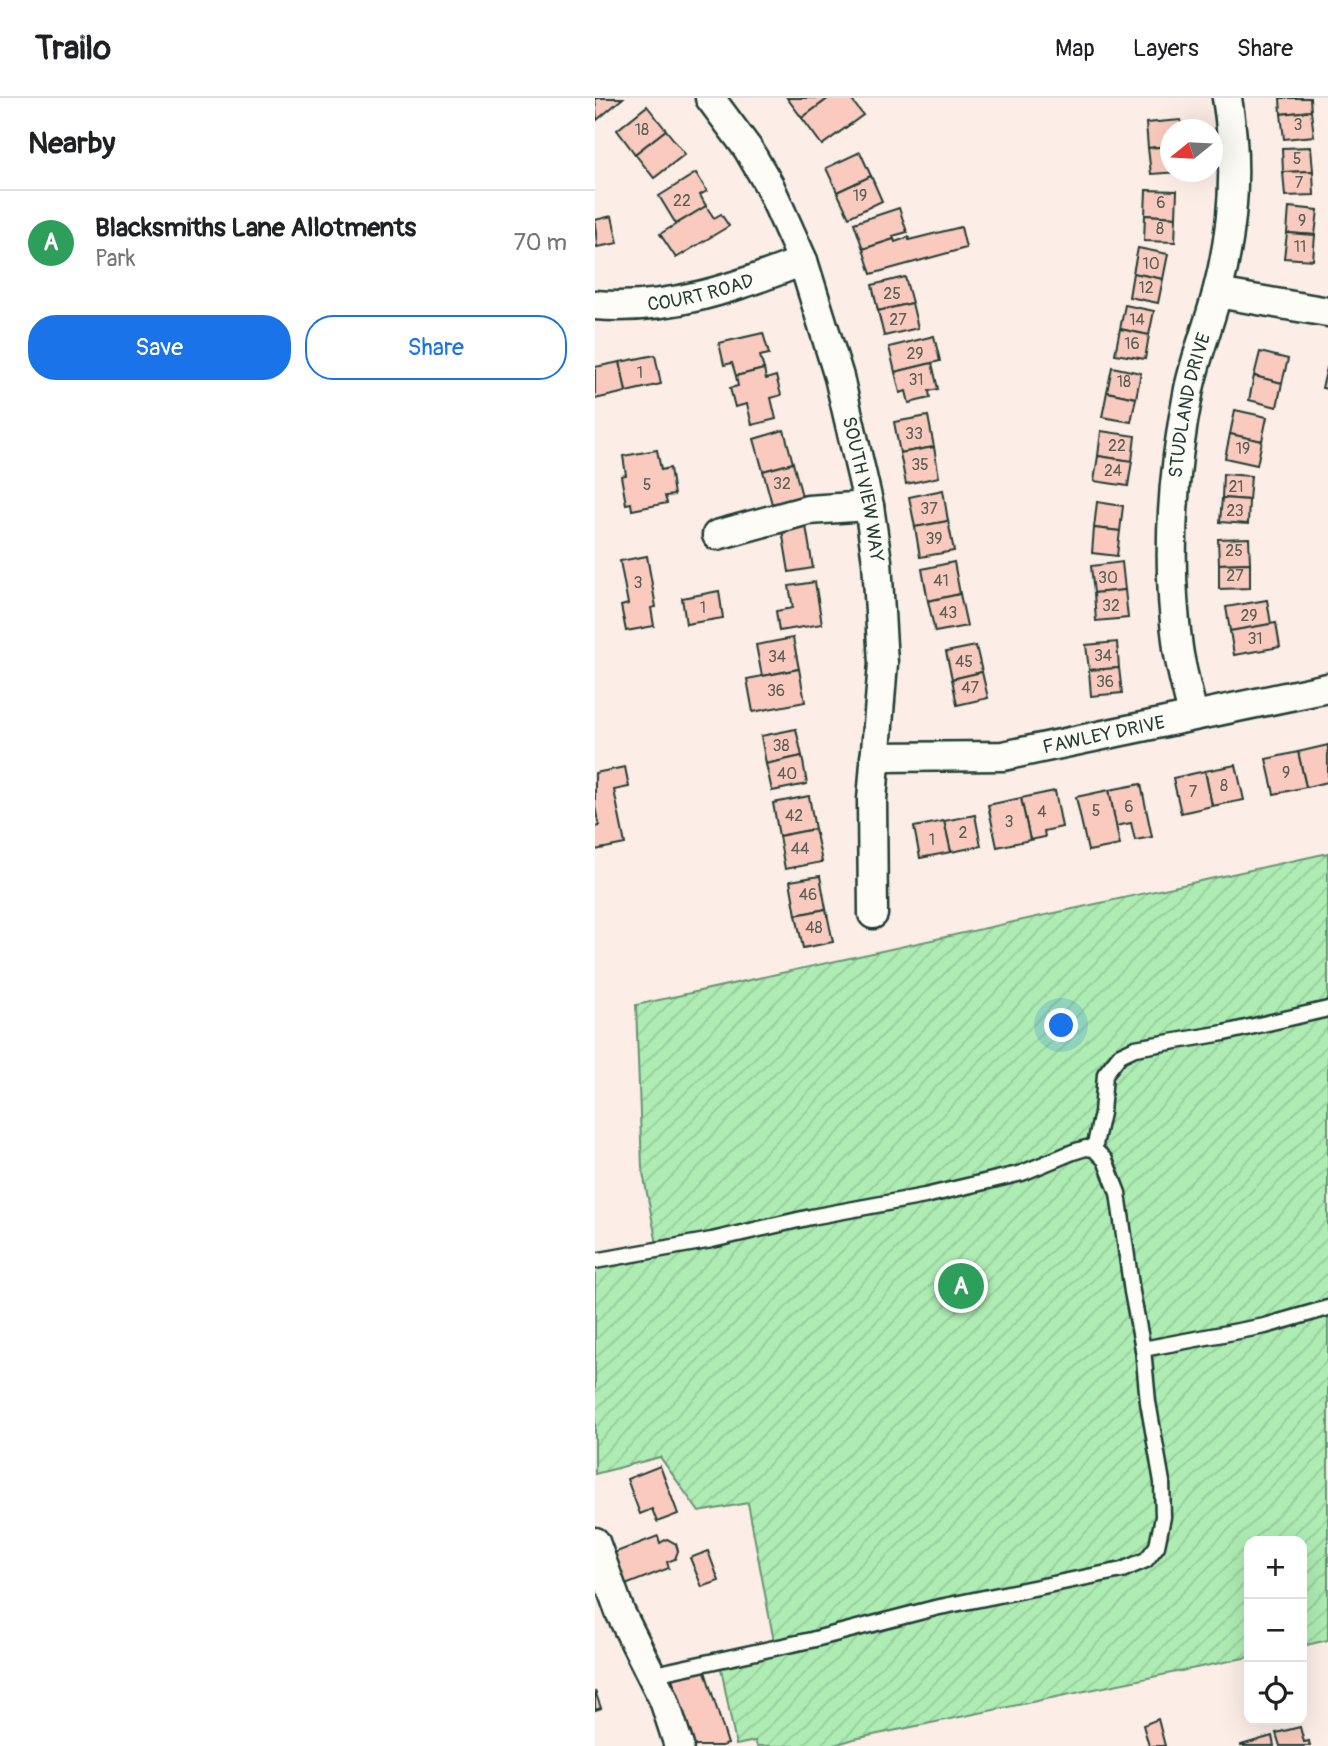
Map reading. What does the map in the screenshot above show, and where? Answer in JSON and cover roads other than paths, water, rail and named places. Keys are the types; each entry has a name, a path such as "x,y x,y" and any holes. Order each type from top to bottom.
{"street":[{"name":"SOUTH VIEW WAY","path":"710,98 748,149 769,185 803,261 839,377 869,506 882,616 882,675 872,800 873,914"},
{"name":"STUDLAND DRIVE","path":"1193,715 1178,650 1173,594 1175,481 1190,386 1226,259 1233,189 1232,139 1227,98"},
{"name":"COURT ROAD","path":"595,305 632,306 700,298 803,261"},
{"path":"1217,293 1328,312"},
{"path":"717,535 808,510 869,506"},
{"name":"FAWLEY DRIVE","path":"875,757 1003,756 1328,688"},
{"path":"595,1542 620,1612 664,1700 679,1746"}],"lane":[{"path":"1094,1149 1102,1114 1105,1074 1120,1055 1135,1048 1237,1030 1328,1009"},
{"path":"595,1261 925,1196 1023,1173 1073,1152 1086,1148 1094,1149 1105,1160 1118,1193 1162,1482 1163,1517 1157,1546 1146,1560 1113,1572 935,1608 811,1640 650,1675"},
{"path":"1143,1349 1265,1326 1328,1308"}],"place":[{"name":"Blacksmiths Lane Allotments","path":"961,1286"}]}
